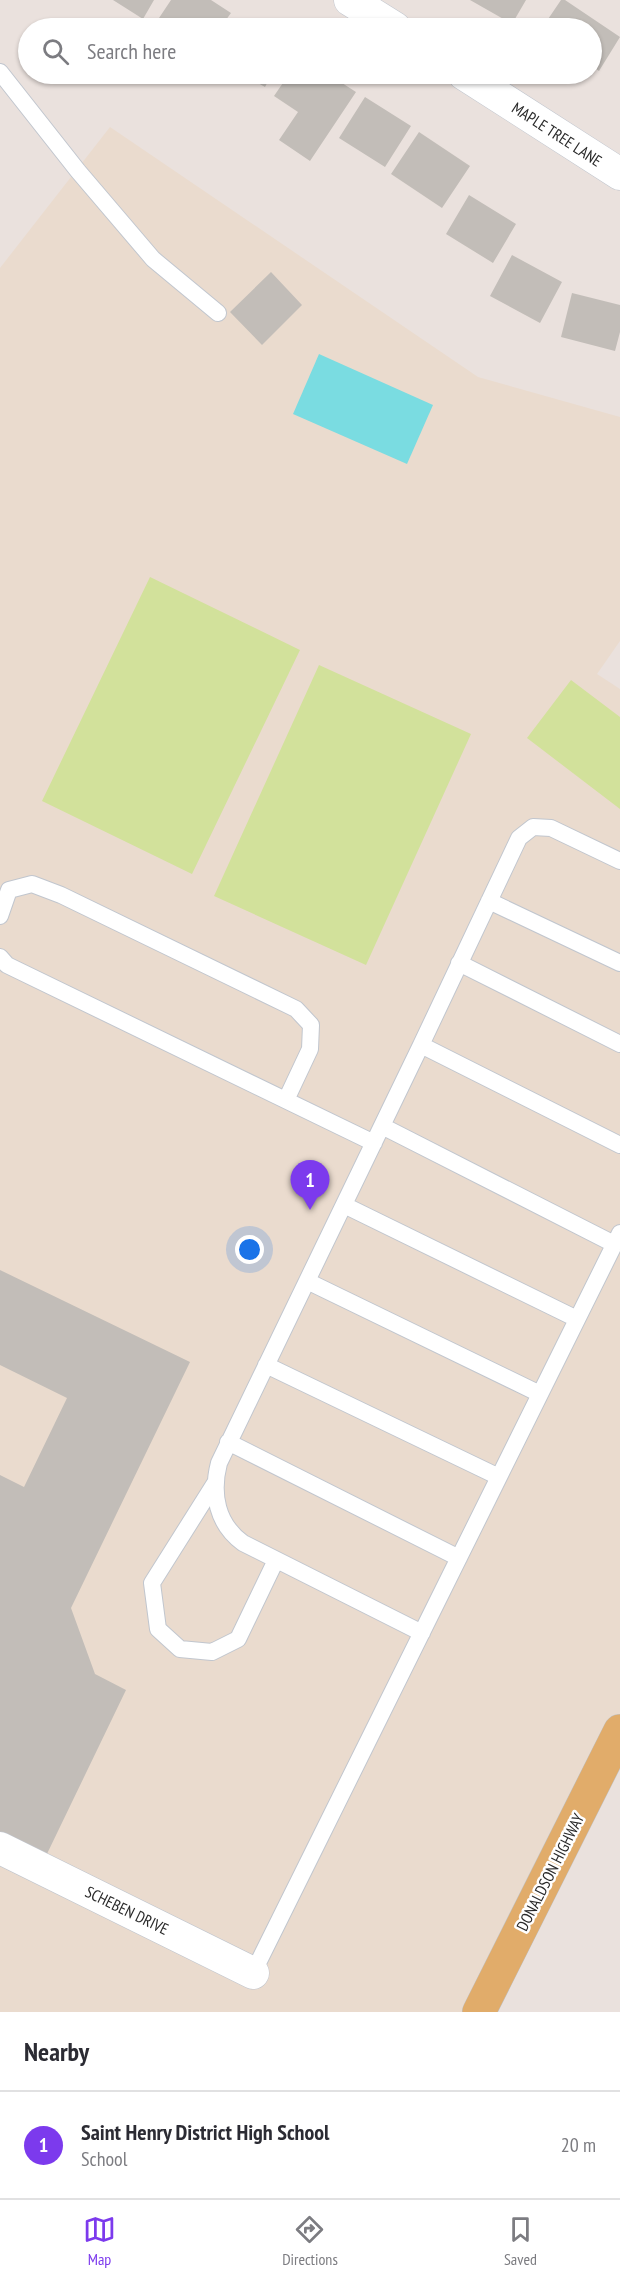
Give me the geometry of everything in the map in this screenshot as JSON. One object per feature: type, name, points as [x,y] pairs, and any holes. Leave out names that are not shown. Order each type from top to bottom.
[{"type":"main road","name":"DONALDSON HIGHWAY","points":[[479,2012],[620,1731]]},
{"type":"street","points":[[350,0],[378,18]]},
{"type":"street","name":"MAPLE TREE LANE","points":[[480,84],[620,174]]},
{"type":"street","name":"SCHEBEN DRIVE","points":[[0,1848],[253,1973]]},
{"type":"lane","points":[[0,72],[78,171],[153,259],[218,313]]},
{"type":"lane","points":[[422,1633],[233,1536],[220,1516],[215,1484],[219,1463],[519,838],[532,827],[551,828],[620,861]]},
{"type":"lane","points":[[0,916],[9,890],[32,884],[61,895],[296,1009],[311,1025],[310,1049],[286,1100]]},
{"type":"lane","points":[[489,901],[620,963]]},
{"type":"lane","points":[[0,957],[7,965],[374,1143]]},
{"type":"lane","points":[[459,963],[620,1044]]},
{"type":"lane","points":[[421,1046],[620,1145]]},
{"type":"lane","points":[[253,1973],[617,1238],[382,1126]]},
{"type":"lane","points":[[344,1205],[578,1319]]},
{"type":"lane","points":[[307,1281],[540,1394]]},
{"type":"lane","points":[[266,1365],[499,1477]]},
{"type":"lane","points":[[228,1442],[459,1558]]},
{"type":"lane","points":[[215,1484],[152,1583],[158,1629],[180,1649],[212,1652],[238,1639],[276,1560]]},
{"type":"shaded area","points":[[110,127],[478,377],[620,417],[620,641],[597,674],[620,689],[620,1731],[479,2012],[0,2012],[0,268]]},
{"type":"green space","points":[[150,577],[300,650],[192,874],[42,801]]},
{"type":"green space","points":[[319,665],[471,734],[366,965],[214,896]]},
{"type":"green space","points":[[571,680],[620,717],[620,809],[527,738]]},
{"type":"water","points":[[319,354],[433,405],[407,464],[293,414]]},
{"type":"building","points":[[113,0],[154,0],[141,18]]},
{"type":"building","points":[[171,0],[211,0],[231,13],[227,18],[159,18]]},
{"type":"building","points":[[470,0],[526,0],[516,18],[502,18]]},
{"type":"building","points":[[561,0],[565,0],[592,18],[549,18]]},
{"type":"building","points":[[602,25],[620,37],[602,66]]},
{"type":"building","points":[[282,84],[344,84],[356,92],[310,161],[279,140],[298,112],[274,96]]},
{"type":"building","points":[[365,97],[411,126],[385,167],[339,138]]},
{"type":"building","points":[[419,132],[470,166],[442,208],[391,174]]},
{"type":"building","points":[[469,195],[516,224],[493,263],[446,234]]},
{"type":"building","points":[[512,255],[562,282],[540,323],[490,296]]},
{"type":"building","points":[[271,272],[302,305],[262,345],[230,312]]},
{"type":"building","points":[[572,293],[620,305],[620,332],[615,351],[561,337]]},
{"type":"building","points":[[0,1270],[190,1362],[71,1608],[95,1674],[126,1690],[45,1858],[0,1836],[0,1475],[24,1487],[67,1398],[0,1365]]},
{"type":"place","name":"Saint Henry District High School","points":[[310,1210]]}]
